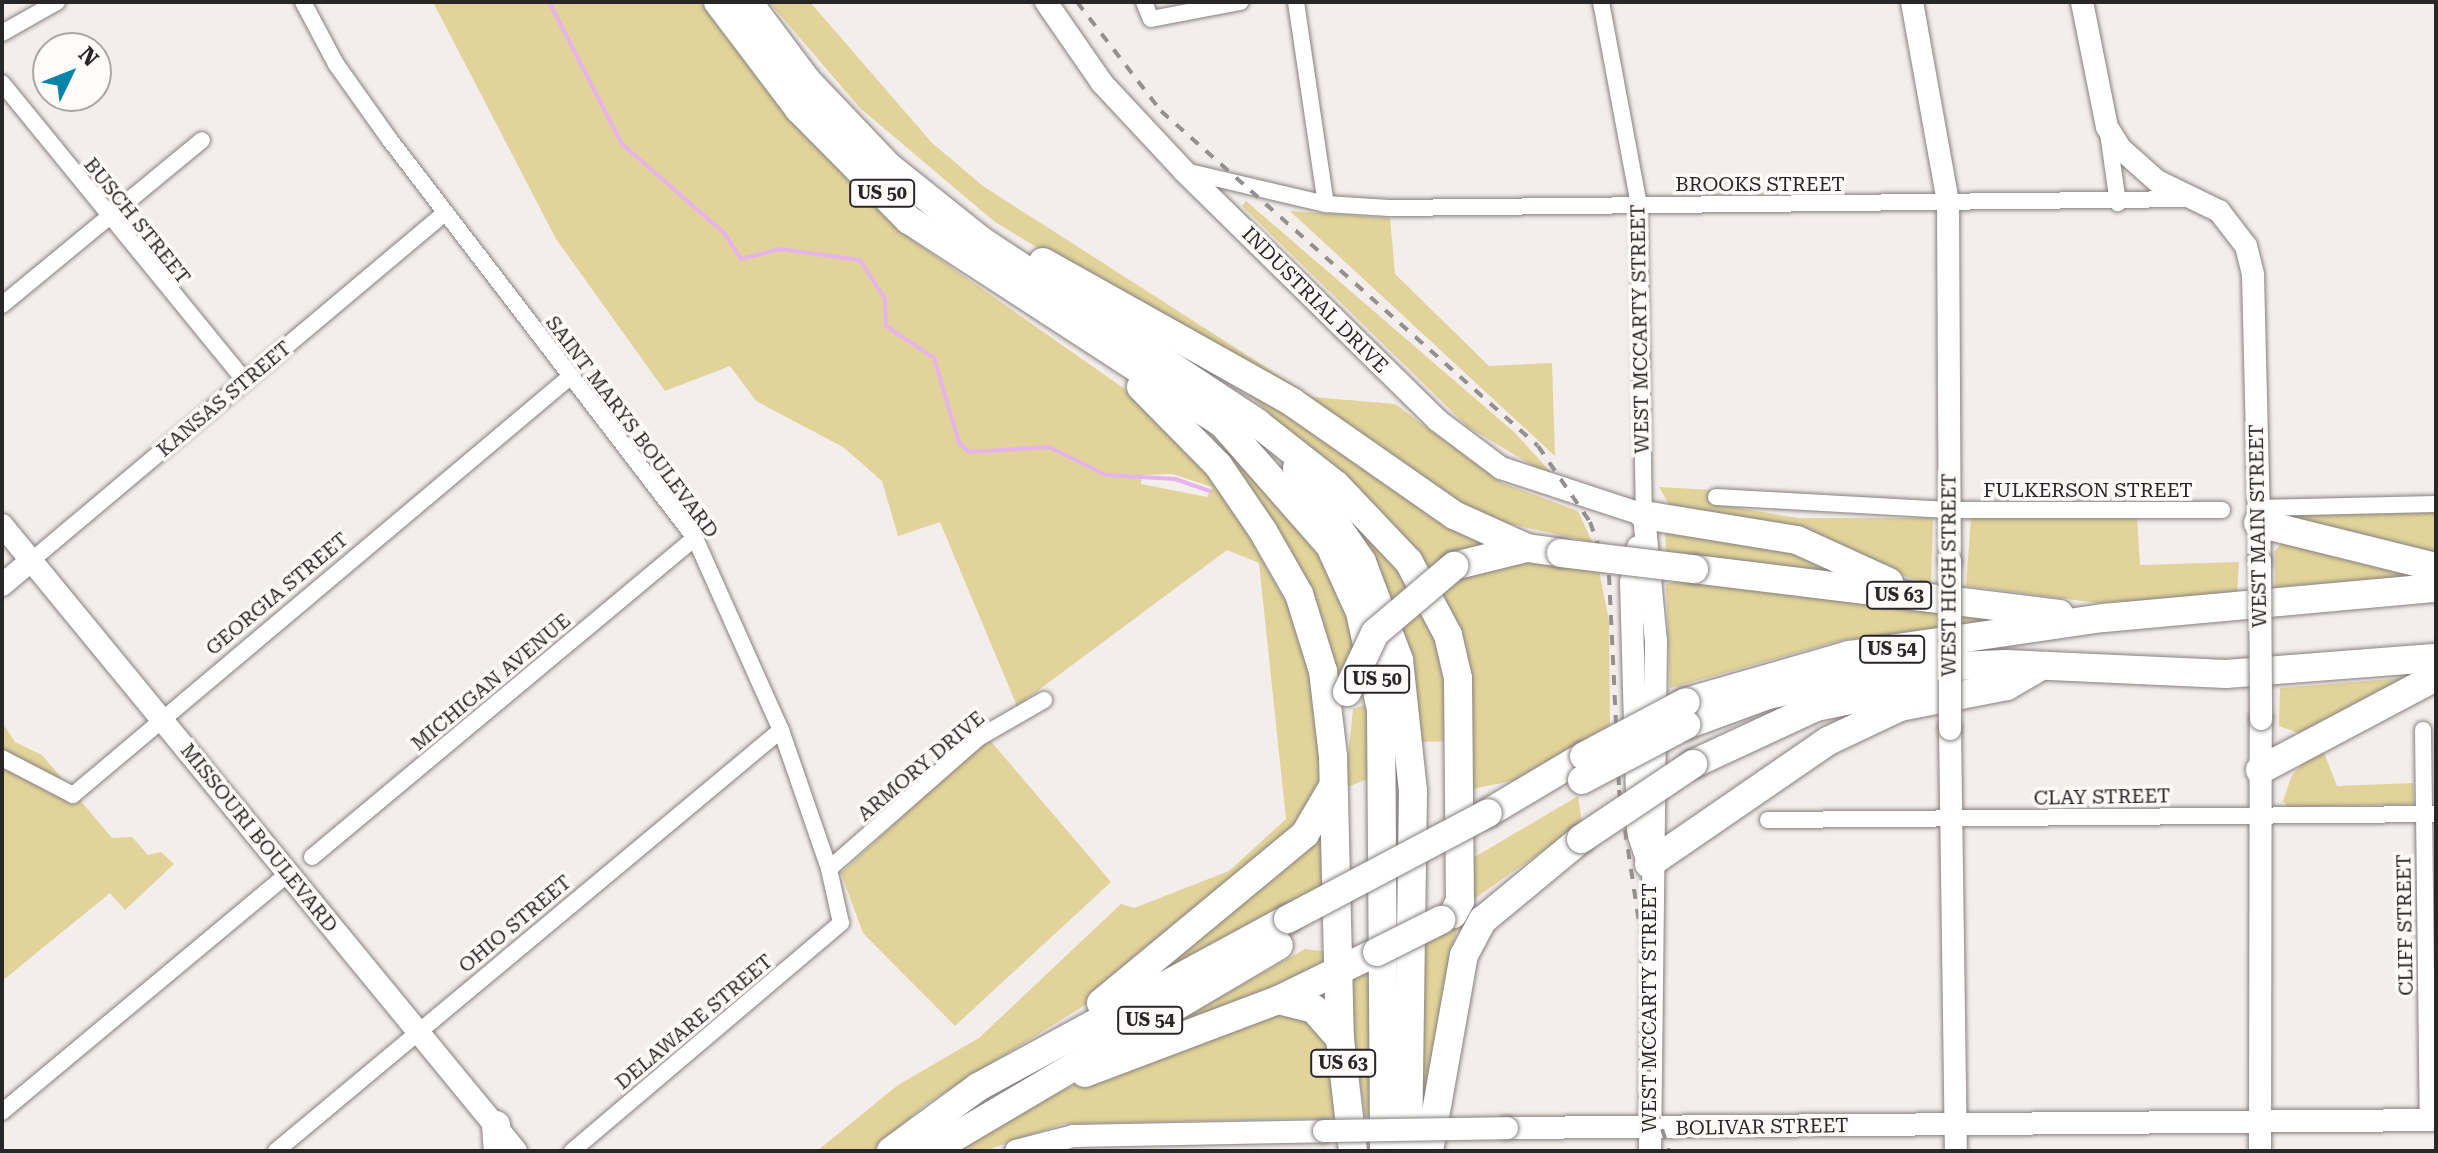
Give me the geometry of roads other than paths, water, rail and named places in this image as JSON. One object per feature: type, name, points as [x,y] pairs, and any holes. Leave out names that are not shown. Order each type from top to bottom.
[{"type":"highway","name":"US 50","points":[[718,2],[799,109],[909,220],[1080,334],[1223,424],[1330,546],[1360,612],[1381,710],[1387,819],[1384,1151]]},
{"type":"highway","name":"US 50","points":[[748,2],[807,81],[889,167],[983,242],[1257,423],[1314,488],[1362,562],[1399,660],[1413,791],[1408,1151]]},
{"type":"highway","points":[[889,167],[1292,402],[1454,515],[1527,548]]},
{"type":"highway","points":[[1037,1053],[1215,915],[1311,827],[1333,770],[1323,671],[1303,607],[1263,531],[1170,412],[1080,334]]},
{"type":"highway","points":[[1257,423],[1378,527],[1409,562],[1448,635],[1463,734],[1460,901],[1447,917]]},
{"type":"highway","points":[[1644,515],[1797,540],[1868,575],[1970,606]]},
{"type":"highway","points":[[2258,516],[2436,567]]},
{"type":"highway","name":"US 63","points":[[1353,1151],[1336,975],[1333,770],[1347,692],[1375,633],[1454,566],[1527,548],[1970,606],[2104,618]]},
{"type":"highway","name":"US 54","points":[[891,1151],[1037,1053],[1294,926],[1686,713],[1849,655],[2104,618],[2436,588]]},
{"type":"highway","name":"US 54","points":[[1686,713],[1883,669],[2226,674],[2436,658]]},
{"type":"highway","points":[[1649,864],[1828,741],[1900,707],[2007,686],[2037,669]]},
{"type":"highway","points":[[1429,1151],[1464,955],[1483,920],[1524,880],[1693,764],[1816,707],[2037,669]]},
{"type":"highway","points":[[2260,770],[2436,677]]},
{"type":"highway","points":[[998,1106],[1278,1000],[1336,975],[1524,880]]},
{"type":"highway","name":"US 54","points":[[931,1151],[998,1106],[1294,926]]},
{"type":"highway","points":[[1278,1000],[1314,1009],[1340,1039]]},
{"type":"main road","name":"INDUSTRIAL DRIVE","points":[[1046,2],[1102,83],[1184,171],[1437,420],[1501,468],[1644,515]]},
{"type":"main road","name":"WEST HIGH STREET","points":[[1912,2],[1948,203],[1950,729],[1956,1151]]},
{"type":"main road","name":"WEST MAIN STREET","points":[[2082,2],[2107,127],[2138,167],[2196,199],[2235,228],[2253,275],[2260,561],[2259,815],[2264,1122],[2260,1151]]},
{"type":"main road","name":"WEST MCCARTY STREET","points":[[1644,515],[1656,641],[1657,816],[1649,864],[1650,1151]]},
{"type":"main road","name":"MISSOURI BOULEVARD","points":[[2,525],[417,1031],[497,1138],[516,1151]]},
{"type":"main road","name":"KANSAS STREET","points":[[2,585],[32,560]]},
{"type":"main road","name":"BOLIVAR STREET","points":[[1016,1151],[1040,1142],[1324,1131],[2432,1120]]},
{"type":"main road","name":"WEST MAIN STREET","points":[[2264,1122],[2273,1151]]},
{"type":"street","points":[[2,33],[57,2]]},
{"type":"street","name":"SAINT MARYS BOULEVARD","points":[[303,2],[336,64],[445,213],[695,538],[781,730],[829,869],[841,923]]},
{"type":"street","points":[[1144,2],[1151,19],[1240,2]]},
{"type":"street","points":[[1296,2],[1326,204]]},
{"type":"street","name":"WEST MCCARTY STREET","points":[[1601,2],[1639,205],[1644,515]]},
{"type":"street","name":"BUSCH STREET","points":[[2,83],[107,218],[245,381]]},
{"type":"street","points":[[2107,127],[2118,203]]},
{"type":"street","points":[[2,305],[202,140]]},
{"type":"street","name":"BROOKS STREET","points":[[1184,171],[1326,204],[2118,203],[2196,199]]},
{"type":"street","name":"KANSAS STREET","points":[[32,560],[445,213]]},
{"type":"street","name":"GEORGIA STREET","points":[[2,758],[73,795],[160,717],[571,376]]},
{"type":"street","name":"FULKERSON STREET","points":[[1716,497],[1949,510],[2222,510]]},
{"type":"street","points":[[2258,516],[2436,504]]},
{"type":"street","name":"MICHIGAN AVENUE","points":[[312,857],[695,538]]},
{"type":"street","name":"ARMORY DRIVE","points":[[829,869],[980,737],[1044,700]]},
{"type":"street","name":"OHIO STREET","points":[[276,1151],[781,730]]},
{"type":"street","name":"CLIFF STREET","points":[[2423,730],[2430,814],[2432,1120]]},
{"type":"street","name":"CLAY STREET","points":[[1768,820],[2430,814]]},
{"type":"street","points":[[2,1112],[288,874]]},
{"type":"street","name":"DELAWARE STREET","points":[[572,1151],[841,923]]},
{"type":"waterway","points":[[549,2],[622,144],[724,233],[741,259],[780,249],[860,260],[885,299],[886,326],[934,358],[959,443],[969,452],[1049,447],[1106,475],[1175,479],[1210,491]]},
{"type":"railway","points":[[1077,2],[1161,111],[1538,446],[1590,522],[1609,575],[1619,790],[1642,942],[1650,1091],[1669,1151]]}]
